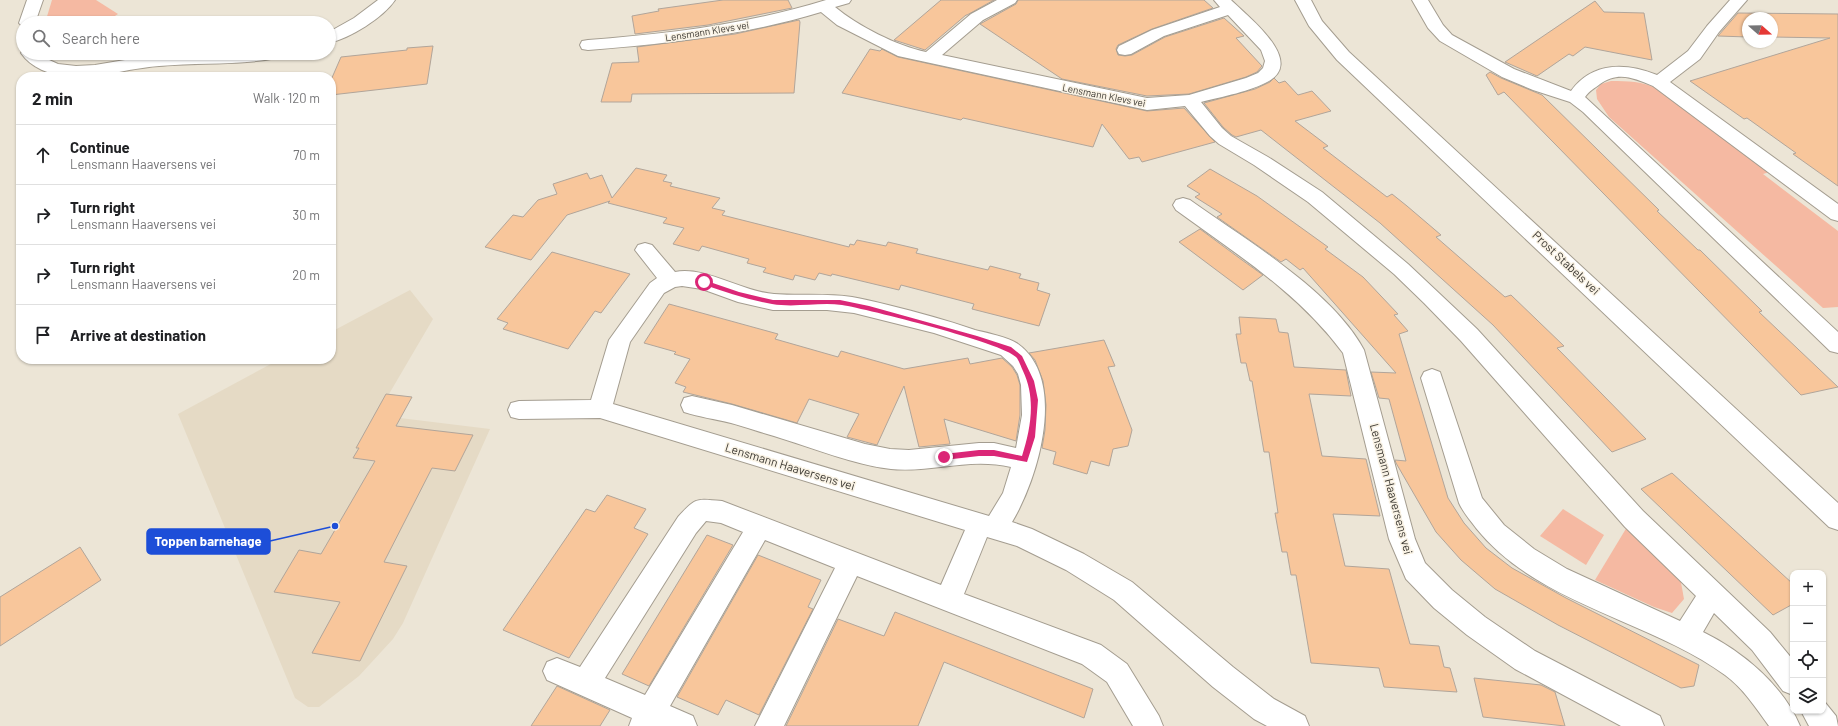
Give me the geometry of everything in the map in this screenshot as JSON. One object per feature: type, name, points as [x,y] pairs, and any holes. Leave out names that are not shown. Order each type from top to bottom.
[{"type":"street","points":[[29,16],[35,0]]},
{"type":"street","points":[[336,35],[347,30],[377,10],[387,0]]},
{"type":"street","name":"Lensmann Klevs vei","points":[[588,46],[641,42],[743,26],[843,0]]},
{"type":"street","points":[[929,58],[976,17],[1009,0]]},
{"type":"street","name":"Prost Stabels vei","points":[[1302,0],[1315,23],[1343,56],[1783,466],[1838,520]]},
{"type":"street","points":[[1420,0],[1436,28],[1446,38],[1508,73],[1533,84],[1576,98],[1589,108],[1829,325],[1838,345]]},
{"type":"street","points":[[1659,82],[1694,55],[1713,29],[1739,0]]},
{"type":"street","name":"Lensmann Klevs vei","points":[[824,6],[843,22],[904,52],[1147,104],[1190,100],[1252,82],[1264,77],[1271,70],[1273,61],[1269,50],[1260,38],[1226,4],[1158,33],[1125,50]]},
{"type":"street","points":[[38,60],[45,65],[68,71],[91,70],[143,62],[183,60]]},
{"type":"street","points":[[1576,98],[1579,91],[1597,76],[1609,72],[1623,70],[1638,73],[1659,82],[1838,214]]},
{"type":"street","points":[[1190,100],[1216,132],[1225,140],[1261,161],[1315,197],[1401,269],[1431,297],[1469,335],[1628,513],[1761,641],[1791,678]]},
{"type":"street","name":"Lensmann Haaversens vei","points":[[1183,205],[1220,233],[1288,279],[1340,329],[1353,350],[1402,539],[1415,571],[1443,599],[1476,626],[1525,660],[1650,726]]},
{"type":"street","points":[[645,250],[670,280]]},
{"type":"street","points":[[600,409],[620,340],[657,288],[670,280],[682,278],[704,282],[738,294],[773,302],[827,302],[854,304],[935,325],[1009,349],[1019,356],[1031,381],[1035,400],[1032,437],[1016,491],[988,526],[948,600]]},
{"type":"street","points":[[1432,378],[1471,503],[1481,519],[1494,533],[1524,558],[1574,585],[1705,647],[1737,667],[1765,697],[1786,726]]},
{"type":"street","points":[[692,405],[732,414],[865,454],[890,459],[909,460],[979,453],[994,453],[1025,460]]},
{"type":"street","name":"Lensmann Haaversens vei","points":[[519,410],[600,409],[1023,537],[1075,562],[1122,591],[1222,677],[1264,709],[1295,726]]},
{"type":"street","points":[[586,683],[687,525],[700,510],[722,512],[759,528],[1091,654],[1118,673],[1149,726]]},
{"type":"street","points":[[647,719],[759,528]]},
{"type":"street","points":[[769,726],[851,563]]},
{"type":"street","points":[[1685,637],[1701,612],[1710,593]]},
{"type":"street","points":[[557,671],[586,683],[647,719],[683,726]]},
{"type":"street","points":[[1817,714],[1826,726]]},
{"type":"shaded area","points":[[52,0],[96,0],[118,14],[115,16],[47,16]]},
{"type":"shaded area","points":[[1611,81],[1641,83],[1658,89],[1773,171],[1763,174],[1838,231],[1838,307],[1823,308],[1609,117],[1597,99],[1596,90],[1601,84]]},
{"type":"shaded area","points":[[410,290],[433,319],[389,394],[412,397],[400,418],[490,429],[403,623],[393,639],[359,676],[319,707],[308,707],[295,698],[178,414],[271,364],[336,364],[336,329]]},
{"type":"shaded area","points":[[1563,509],[1604,535],[1586,565],[1540,536]]},
{"type":"shaded area","points":[[1627,527],[1680,577],[1684,599],[1672,613],[1654,607],[1595,580]]},
{"type":"building","points":[[723,0],[788,0],[792,8],[708,25],[635,34],[632,16],[659,11],[658,9]]},
{"type":"building","points":[[941,0],[994,0],[966,15],[925,50],[894,40]]},
{"type":"building","points":[[1018,0],[1204,0],[1213,8],[1152,29],[1118,45],[1116,49],[1118,55],[1132,55],[1165,37],[1224,18],[1244,36],[1236,38],[1262,66],[1257,72],[1246,77],[1189,94],[1147,96],[1062,79],[980,24],[1016,4]]},
{"type":"building","points":[[1595,1],[1604,12],[1644,13],[1652,60],[1585,47],[1573,56],[1569,54],[1537,76],[1505,62]]},
{"type":"building","points":[[1738,13],[1742,13],[1742,37],[1718,36]]},
{"type":"building","points":[[1778,13],[1838,14],[1838,186],[1793,154],[1796,153],[1747,118],[1744,119],[1690,81],[1830,38],[1778,37]]},
{"type":"building","points":[[799,20],[794,93],[632,94],[631,102],[601,102],[612,63],[639,62],[637,47],[735,34]]},
{"type":"building","points":[[433,46],[427,84],[336,94],[336,72],[334,72],[341,57],[407,50],[407,48]]},
{"type":"building","points":[[870,49],[880,51],[882,49],[898,57],[1147,111],[1184,108],[1215,142],[1142,162],[1139,157],[1129,159],[1102,124],[1093,147],[963,118],[961,120],[842,93]]},
{"type":"building","points":[[1490,72],[1542,95],[1659,210],[1657,211],[1698,250],[1700,250],[1762,311],[1759,312],[1838,387],[1801,395],[1504,92],[1498,95],[1486,75]]},
{"type":"building","points":[[1274,78],[1279,83],[1285,81],[1298,95],[1312,91],[1331,111],[1295,121],[1328,146],[1323,148],[1387,197],[1392,194],[1407,206],[1441,235],[1436,237],[1505,297],[1511,295],[1564,346],[1557,348],[1646,439],[1612,452],[1493,325],[1380,223],[1261,130],[1236,137],[1232,135],[1223,127],[1204,103],[1255,89],[1270,82]]},
{"type":"building","points":[[636,168],[667,175],[663,181],[672,183],[670,186],[720,198],[712,208],[725,211],[722,215],[849,247],[850,244],[854,245],[857,240],[886,246],[888,242],[918,249],[916,253],[988,270],[990,266],[1021,274],[1019,278],[1039,283],[1037,290],[1050,294],[1039,326],[972,309],[974,304],[901,285],[899,290],[832,274],[831,276],[819,273],[815,280],[795,275],[793,280],[763,272],[766,268],[747,263],[749,259],[702,246],[699,251],[673,244],[684,228],[663,223],[667,218],[608,203],[610,201],[567,215],[531,260],[485,247],[513,215],[523,217],[538,200],[557,194],[553,184],[587,173],[590,179],[602,175],[612,198]]},
{"type":"building","points":[[1210,169],[1257,196],[1328,247],[1325,249],[1363,277],[1398,314],[1394,315],[1408,331],[1399,334],[1448,498],[1464,523],[1486,548],[1512,568],[1566,598],[1699,665],[1694,686],[1681,688],[1558,625],[1495,589],[1461,560],[1436,532],[1396,463],[1395,460],[1406,461],[1389,399],[1379,398],[1371,372],[1396,373],[1303,268],[1300,270],[1286,259],[1281,262],[1217,217],[1222,214],[1195,197],[1200,194],[1187,186]]},
{"type":"building","points":[[1200,229],[1263,275],[1243,290],[1179,242]]},
{"type":"building","points":[[552,252],[630,274],[601,313],[595,311],[568,349],[503,329],[508,323],[497,319]]},
{"type":"building","points":[[669,304],[778,334],[775,339],[838,357],[841,351],[904,369],[968,358],[970,364],[1002,358],[1012,367],[1017,375],[1020,385],[1020,415],[1016,441],[944,419],[950,444],[919,447],[904,386],[877,445],[847,437],[859,414],[809,399],[797,423],[732,404],[683,392],[686,387],[675,383],[690,359],[674,354],[676,352],[644,343]]},
{"type":"building","points":[[1239,317],[1276,319],[1279,332],[1288,333],[1294,367],[1346,370],[1351,396],[1309,394],[1322,456],[1366,459],[1380,516],[1333,514],[1345,566],[1389,569],[1410,644],[1439,646],[1444,667],[1450,668],[1457,692],[1384,687],[1379,668],[1311,663],[1296,575],[1291,575],[1287,552],[1282,552],[1275,513],[1278,513],[1269,452],[1264,452],[1252,381],[1250,381],[1246,363],[1241,363],[1236,334],[1241,334]]},
{"type":"building","points":[[1104,340],[1115,366],[1108,367],[1132,430],[1128,446],[1113,449],[1109,466],[1091,461],[1087,474],[1053,464],[1056,452],[1042,448],[1045,430],[1046,405],[1043,381],[1035,360],[1029,353]]},
{"type":"building","points":[[386,394],[412,397],[396,426],[473,435],[455,471],[432,468],[384,562],[407,566],[360,661],[312,653],[340,602],[274,592],[299,550],[321,554],[375,461],[353,458],[359,448],[356,448]]},
{"type":"building","points":[[1672,473],[1790,581],[1790,606],[1773,615],[1641,489]]},
{"type":"building","points":[[607,495],[646,509],[634,528],[648,534],[569,658],[503,630],[586,509],[595,512]]},
{"type":"building","points":[[707,535],[733,545],[649,686],[622,674]]},
{"type":"building","points":[[80,547],[101,580],[0,646],[0,597]]},
{"type":"building","points":[[758,555],[821,580],[808,607],[813,609],[759,715],[726,700],[718,715],[677,697]]},
{"type":"building","points":[[895,612],[1093,689],[1084,718],[944,662],[918,726],[786,726],[838,619],[884,636]]},
{"type":"building","points":[[1474,678],[1541,685],[1555,692],[1565,726],[1483,717]]},
{"type":"building","points":[[557,686],[610,710],[600,726],[531,726]]},
{"type":"place","name":"Toppen barnehage","points":[[335,526]]},
{"type":"route","points":[[704,282],[738,294],[773,302],[827,302],[854,304],[935,325],[977,338],[1009,349],[1019,356],[1031,381],[1035,400],[1035,415],[1032,437],[1025,460],[994,453],[944,457]]}]
